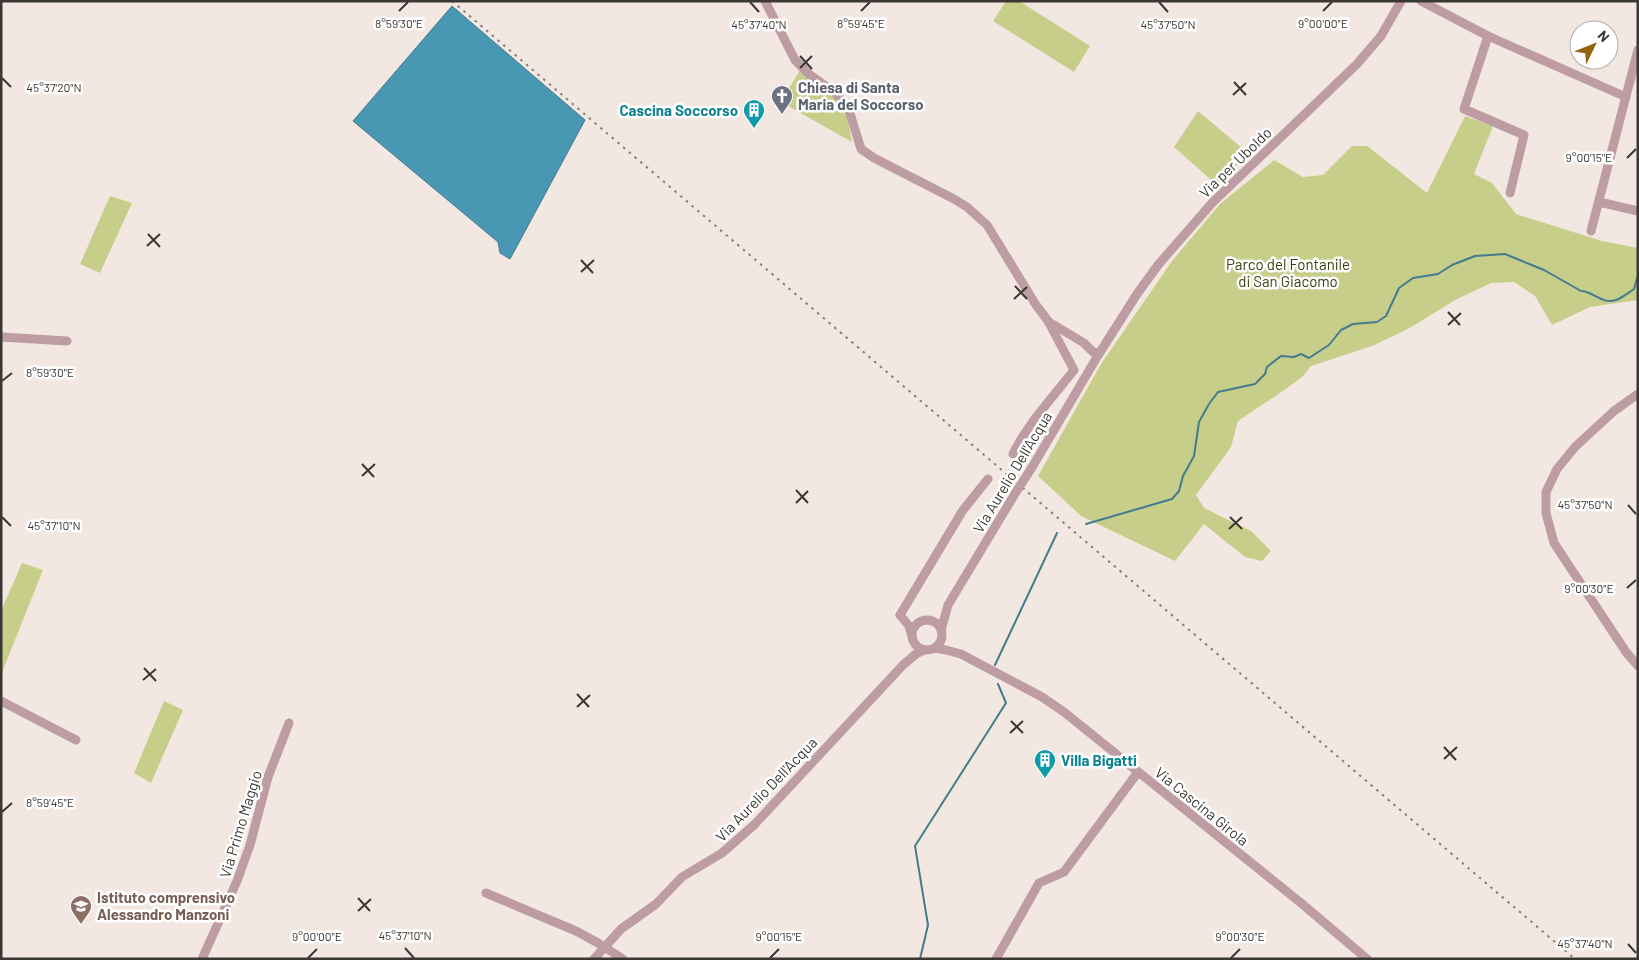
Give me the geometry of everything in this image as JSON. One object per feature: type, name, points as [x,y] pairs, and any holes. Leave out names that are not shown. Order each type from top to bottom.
[{"type":"street","points":[[765,1],[795,60],[810,75],[834,92],[848,107],[861,149],[874,158],[954,199],[967,207],[987,225],[1036,305],[1048,321],[1074,370],[1030,426],[1013,454]]},
{"type":"street","name":"Via per Uboldo","points":[[1099,353],[1137,294],[1180,238],[1220,195],[1356,64],[1381,36],[1401,1]]},
{"type":"street","points":[[1421,1],[1488,36],[1626,97]]},
{"type":"street","points":[[1488,36],[1464,109],[1524,135],[1510,193]]},
{"type":"street","points":[[1591,231],[1638,50]]},
{"type":"street","points":[[1599,202],[1638,211]]},
{"type":"street","points":[[1048,321],[1084,343],[1092,344],[1099,353]]},
{"type":"street","points":[[1,337],[67,342]]},
{"type":"street","name":"Via Aurelio Dell'Acqua","points":[[941,632],[944,614],[948,605],[1099,353]]},
{"type":"street","points":[[1638,394],[1614,411],[1580,442],[1557,470],[1546,492],[1546,513],[1554,543],[1638,666]]},
{"type":"street","points":[[900,615],[963,510],[988,479]]},
{"type":"street","name":"Via Aurelio Dell'Acqua","points":[[923,621],[948,605]]},
{"type":"street","points":[[900,615],[933,622],[941,632],[940,642],[929,649],[920,648],[913,639],[909,626],[900,615]]},
{"type":"street","points":[[913,639],[914,628],[923,621]]},
{"type":"street","name":"Via Cascina Girola","points":[[941,632],[948,643],[961,654],[1053,704],[1301,903],[1367,959]]},
{"type":"street","name":"Via Aurelio Dell'Acqua","points":[[903,665],[909,655],[913,639]]},
{"type":"street","name":"Via Aurelio Dell'Acqua","points":[[594,959],[603,947],[632,920],[656,904],[682,877],[722,854],[754,825],[903,665],[910,658],[929,649]]},
{"type":"street","name":"Via Cascina Girola","points":[[929,649],[946,650],[961,654]]},
{"type":"street","points":[[1,701],[76,740]]},
{"type":"street","name":"Via Primo Maggio","points":[[202,959],[237,881],[250,845],[268,777],[289,723]]},
{"type":"street","points":[[996,959],[1039,883],[1064,872],[1138,772]]},
{"type":"street","points":[[486,893],[576,931],[622,959]]},
{"type":"green space","points":[[1006,1],[1019,1],[1090,46],[1074,72],[993,21]]},
{"type":"green space","points":[[800,70],[840,101],[846,111],[852,142],[781,102]]},
{"type":"green space","points":[[1198,111],[1248,153],[1218,186],[1174,147]]},
{"type":"green space","name":"Parco del Fontanile di San Giacomo","points":[[1465,116],[1493,126],[1474,174],[1492,183],[1516,214],[1602,241],[1638,248],[1638,300],[1590,307],[1552,325],[1535,296],[1514,282],[1491,283],[1455,300],[1408,329],[1372,346],[1311,366],[1303,376],[1286,389],[1238,421],[1231,447],[1196,495],[1204,508],[1251,531],[1271,551],[1262,561],[1245,557],[1204,524],[1175,561],[1081,516],[1038,476],[1101,364],[1172,261],[1220,204],[1274,160],[1303,177],[1323,175],[1352,146],[1367,146],[1427,193]]},
{"type":"green space","points":[[110,196],[132,203],[100,273],[80,264]]},
{"type":"green space","points":[[22,563],[43,570],[1,675],[1,611]]},
{"type":"green space","points":[[164,701],[183,710],[151,783],[134,773]]},
{"type":"water","points":[[452,6],[585,120],[510,259],[500,253],[498,242],[353,121]]},
{"type":"waterway","points":[[1086,524],[1172,499],[1179,491],[1183,476],[1194,456],[1199,422],[1218,392],[1255,384],[1265,374],[1267,367],[1281,356],[1294,357],[1301,354],[1309,358],[1329,345],[1341,330],[1353,324],[1377,322],[1386,316],[1399,288],[1413,278],[1438,274],[1452,265],[1475,256],[1505,254],[1544,270],[1581,291],[1606,301],[1611,301],[1620,298],[1634,289],[1638,275]]},
{"type":"waterway","points":[[995,665],[1057,533]]},
{"type":"waterway","points":[[920,959],[928,925],[915,846],[1006,703],[998,684]]},
{"type":"railway","points":[[452,1],[1575,959]]},
{"type":"place","name":"Chiesa di Santa Maria del Soccorso","points":[[782,115]]},
{"type":"place","name":"Cascina Soccorso","points":[[754,129]]},
{"type":"place","name":"Villa Bigatti","points":[[1045,779]]},
{"type":"place","name":"Istituto comprensivo Alessandro Manzoni","points":[[81,925]]}]
